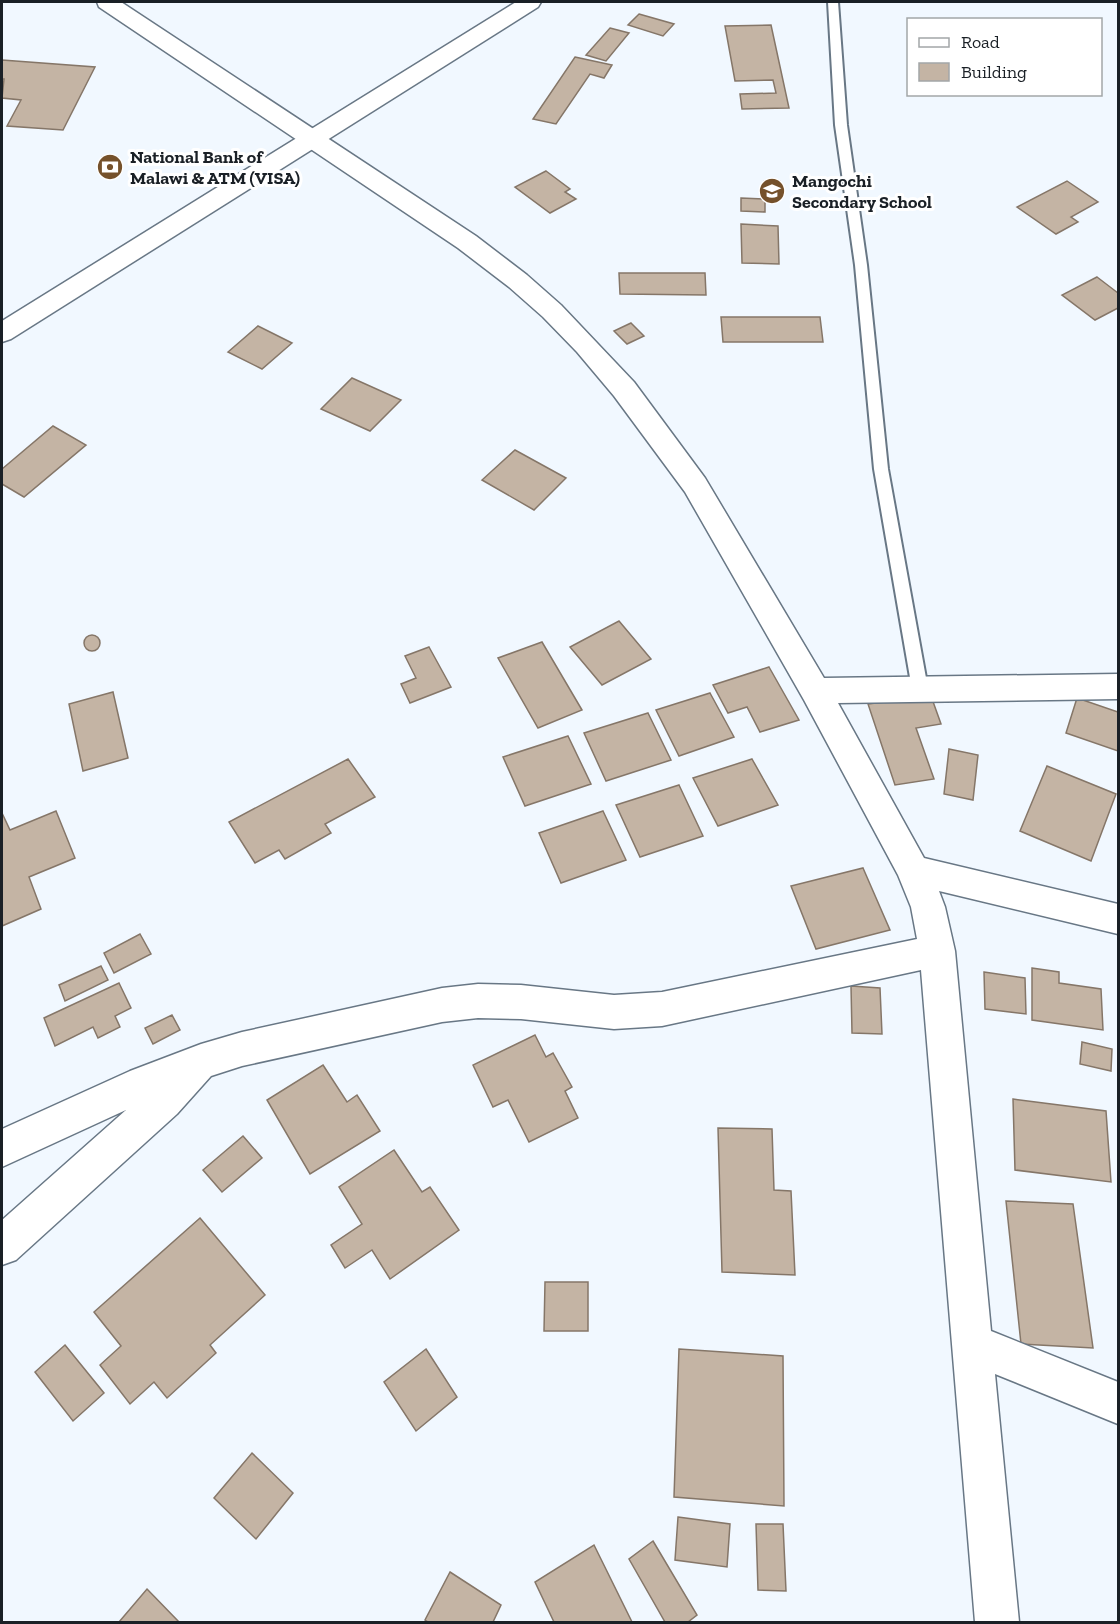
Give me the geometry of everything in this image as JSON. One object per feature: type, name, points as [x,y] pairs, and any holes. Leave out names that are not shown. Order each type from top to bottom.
[{"type":"main road","points":[[107,2],[467,242],[518,281],[552,311],[624,389],[695,485],[815,691],[913,870],[928,908],[937,951],[997,1623]]},
{"type":"main road","points":[[2,333],[530,2]]},
{"type":"main road","points":[[815,691],[1119,686]]},
{"type":"main road","points":[[913,870],[1119,919]]},
{"type":"main road","points":[[2,1148],[143,1084],[201,1061],[242,1049],[442,1005],[489,1001],[614,1012],[662,1009],[937,951]]},
{"type":"main road","points":[[2,1246],[164,1101],[201,1061]]},
{"type":"main road","points":[[972,1344],[1119,1403]]},
{"type":"lane","points":[[833,2],[841,125],[861,265],[881,469],[920,689]]},
{"type":"building","points":[[639,14],[674,24],[663,36],[628,25]]},
{"type":"building","points":[[771,25],[789,108],[742,109],[740,94],[776,93],[773,80],[735,81],[725,26]]},
{"type":"building","points":[[610,28],[629,33],[606,61],[586,55]]},
{"type":"building","points":[[575,57],[612,65],[604,78],[590,74],[556,124],[533,119]]},
{"type":"building","points":[[2,60],[95,67],[63,130],[7,126],[21,100],[2,98],[4,79],[2,79]]},
{"type":"building","points":[[546,171],[570,189],[565,192],[576,199],[550,213],[515,187]]},
{"type":"building","points":[[1067,181],[1098,202],[1071,217],[1078,222],[1056,234],[1017,207]]},
{"type":"building","points":[[741,198],[765,199],[765,212],[741,211]]},
{"type":"building","points":[[741,224],[778,226],[779,264],[742,263]]},
{"type":"building","points":[[619,273],[705,273],[706,295],[620,294]]},
{"type":"building","points":[[1097,277],[1118,293],[1118,308],[1095,320],[1062,295]]},
{"type":"building","points":[[721,317],[820,317],[823,342],[723,342]]},
{"type":"building","points":[[631,323],[644,336],[627,344],[614,331]]},
{"type":"building","points":[[258,326],[292,343],[262,369],[228,352]]},
{"type":"building","points":[[352,378],[401,400],[370,431],[321,409]]},
{"type":"building","points":[[53,426],[86,445],[24,497],[2,484],[2,469]]},
{"type":"building","points":[[515,450],[566,478],[534,510],[482,480]]},
{"type":"building","points":[[619,621],[651,659],[602,685],[570,647]]},
{"type":"building","points":[[89,635],[95,635],[100,643],[98,649],[89,651],[84,646],[84,640]]},
{"type":"building","points":[[542,642],[582,710],[538,728],[498,658]]},
{"type":"building","points":[[429,647],[451,687],[410,703],[401,684],[416,678],[405,656]]},
{"type":"building","points":[[769,667],[799,720],[760,732],[747,707],[728,713],[713,685]]},
{"type":"building","points":[[113,692],[128,758],[83,771],[69,704]]},
{"type":"building","points":[[710,693],[734,737],[679,756],[656,710]]},
{"type":"building","points":[[931,696],[941,724],[916,728],[934,779],[895,785],[868,704]]},
{"type":"building","points":[[1077,698],[1118,712],[1118,751],[1066,733]]},
{"type":"building","points":[[648,713],[671,760],[606,781],[584,733]]},
{"type":"building","points":[[568,736],[591,784],[525,806],[503,757]]},
{"type":"building","points":[[949,749],[978,755],[973,800],[944,794]]},
{"type":"building","points":[[348,759],[375,797],[325,824],[331,833],[285,859],[279,850],[255,863],[229,822]]},
{"type":"building","points":[[752,759],[778,805],[718,826],[693,778]]},
{"type":"building","points":[[1047,766],[1116,794],[1091,861],[1020,831]]},
{"type":"building","points":[[679,785],[703,836],[640,857],[616,805]]},
{"type":"building","points":[[56,811],[75,858],[29,877],[41,909],[2,926],[2,813],[10,830]]},
{"type":"building","points":[[603,811],[626,860],[561,883],[539,833]]},
{"type":"building","points":[[863,868],[890,930],[816,949],[791,886]]},
{"type":"building","points":[[140,934],[151,954],[114,973],[104,953]]},
{"type":"building","points":[[101,966],[108,980],[65,1001],[59,985]]},
{"type":"building","points":[[1032,968],[1059,972],[1059,983],[1101,989],[1103,1030],[1032,1020]]},
{"type":"building","points":[[984,972],[1025,978],[1026,1014],[985,1009]]},
{"type":"building","points":[[119,983],[131,1008],[115,1016],[120,1027],[98,1038],[93,1027],[55,1046],[44,1018]]},
{"type":"building","points":[[851,986],[880,988],[882,1034],[852,1033]]},
{"type":"building","points":[[172,1015],[180,1030],[153,1044],[145,1028]]},
{"type":"building","points":[[535,1035],[546,1057],[553,1053],[572,1087],[565,1091],[578,1118],[529,1142],[508,1100],[493,1107],[473,1065]]},
{"type":"building","points":[[1082,1042],[1112,1049],[1111,1071],[1080,1064]]},
{"type":"building","points":[[323,1065],[347,1102],[357,1095],[380,1131],[310,1174],[267,1100]]},
{"type":"building","points":[[1013,1099],[1106,1111],[1111,1182],[1015,1170]]},
{"type":"building","points":[[718,1128],[772,1129],[774,1190],[791,1191],[795,1275],[722,1272]]},
{"type":"building","points":[[243,1136],[262,1158],[222,1192],[203,1170]]},
{"type":"building","points":[[394,1150],[422,1192],[430,1187],[459,1230],[390,1279],[372,1250],[345,1268],[331,1245],[362,1224],[339,1187]]},
{"type":"building","points":[[1006,1201],[1073,1204],[1093,1348],[1021,1344]]},
{"type":"building","points":[[200,1218],[265,1295],[210,1345],[216,1353],[167,1398],[154,1382],[130,1404],[100,1365],[121,1346],[94,1312]]},
{"type":"building","points":[[545,1282],[588,1282],[588,1331],[544,1331]]},
{"type":"building","points":[[65,1345],[104,1393],[73,1421],[35,1372]]},
{"type":"building","points":[[426,1349],[457,1397],[416,1431],[384,1382]]},
{"type":"building","points":[[679,1349],[783,1356],[784,1506],[674,1497]]},
{"type":"building","points":[[252,1453],[293,1493],[256,1539],[214,1498]]},
{"type":"building","points":[[678,1517],[730,1524],[727,1567],[675,1560]]},
{"type":"building","points":[[756,1524],[783,1524],[786,1591],[758,1590]]},
{"type":"building","points":[[653,1541],[697,1615],[688,1622],[665,1622],[629,1559]]},
{"type":"building","points":[[594,1545],[632,1622],[554,1622],[535,1582]]},
{"type":"building","points":[[450,1572],[501,1605],[493,1622],[428,1622],[425,1620]]},
{"type":"building","points":[[147,1589],[179,1622],[119,1622]]},
{"type":"place","name":"National Bank of Malawi & ATM (VISA)","points":[[110,167]]},
{"type":"place","name":"Mangochi Secondary School","points":[[772,191]]}]
